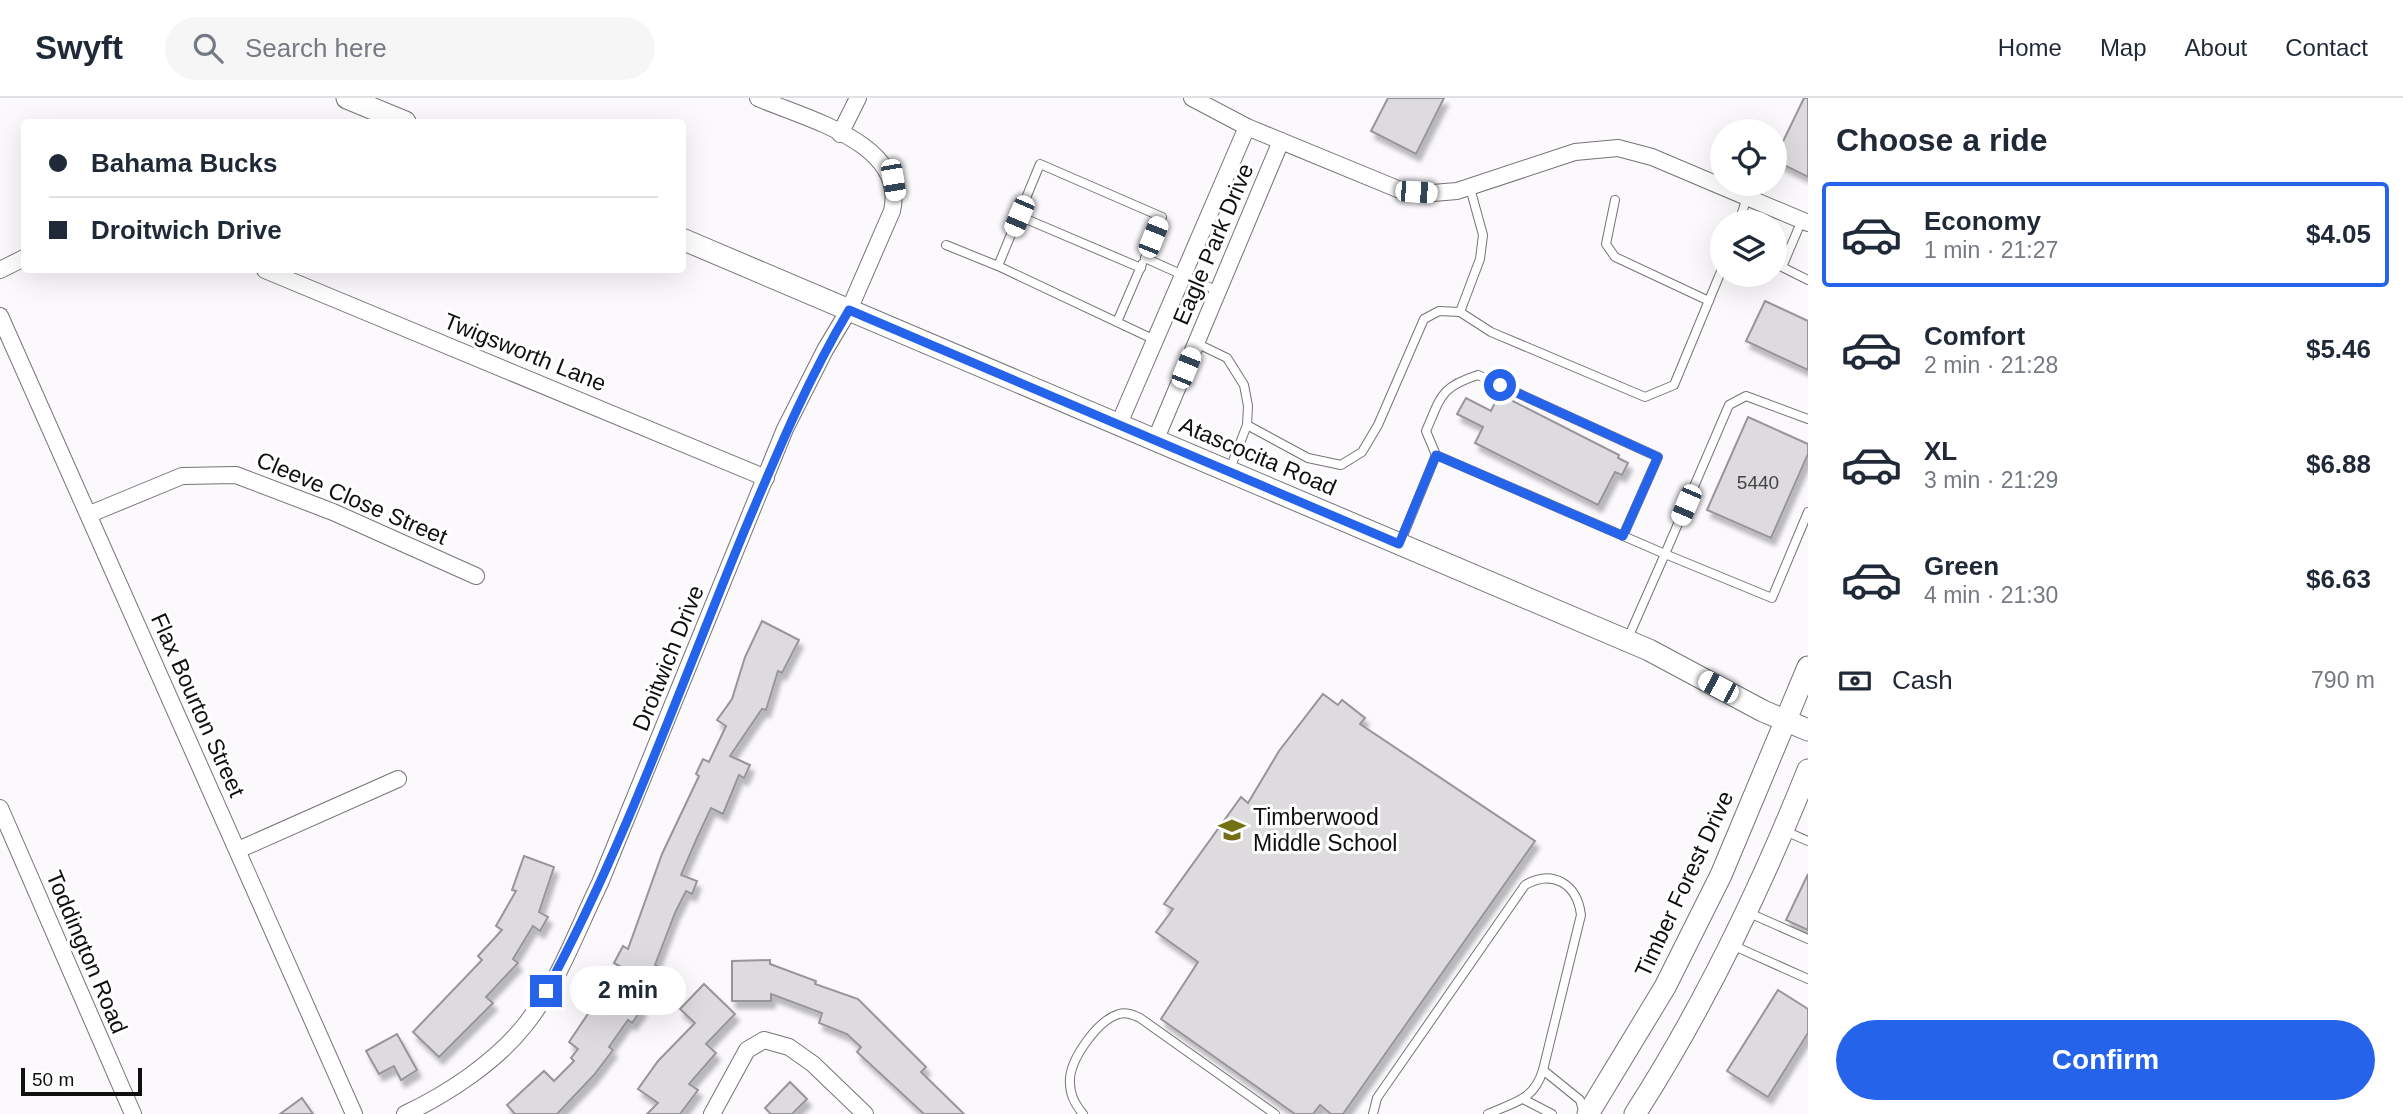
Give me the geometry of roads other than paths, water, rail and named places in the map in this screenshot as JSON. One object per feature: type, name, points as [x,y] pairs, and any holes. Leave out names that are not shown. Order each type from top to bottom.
[{"type":"main road","points":[[347,98],[398,119]]},
{"type":"main road","name":"Atascocita Road","points":[[686,241],[1626,641],[1808,730]]},
{"type":"main road","name":"Timber Forest Drive","points":[[1586,1114],[1665,987],[1721,875],[1808,667]]},
{"type":"main road","points":[[1635,1114],[1696,1014],[1732,945],[1784,831],[1808,770]]},
{"type":"street","points":[[758,98],[840,134],[858,98]]},
{"type":"street","points":[[1192,98],[1247,127],[1400,190],[1433,193],[1470,188],[1575,152],[1618,149],[1651,157],[1805,221]]},
{"type":"street","name":"Eagle Park Drive","points":[[1118,426],[1247,127]]},
{"type":"street","name":"Droitwich Drive","points":[[405,1114],[451,1088],[495,1055],[537,1009],[600,883],[792,415],[849,310],[892,211],[896,194],[887,167],[869,149],[840,134]]},
{"type":"street","name":"Eagle Park Drive","points":[[1155,441],[1281,141]]},
{"type":"street","points":[[0,270],[21,260]]},
{"type":"street","name":"Twigsworth Lane","points":[[272,273],[766,478]]},
{"type":"street","name":"Flax Bourton Street","points":[[0,316],[354,1114]]},
{"type":"street","name":"Cleeve Close Street","points":[[90,514],[182,476],[236,475],[333,512],[476,576]]},
{"type":"street","points":[[237,850],[398,779]]},
{"type":"street","name":"Toddington Road","points":[[0,808],[133,1114]]},
{"type":"street","points":[[712,1114],[747,1050],[764,1040],[789,1046],[865,1114]]},
{"type":"lane","points":[[998,267],[1040,164],[1162,217],[1117,322]]},
{"type":"lane","points":[[1460,312],[1480,259],[1483,234],[1470,188]]},
{"type":"lane","points":[[1743,210],[1747,197]]},
{"type":"lane","points":[[1615,200],[1606,244],[1615,257],[1709,301]]},
{"type":"lane","points":[[1019,216],[1141,268]]},
{"type":"lane","points":[[1805,221],[1782,267],[1808,280]]},
{"type":"lane","points":[[946,246],[998,267],[1155,341]]},
{"type":"lane","points":[[1145,258],[1218,291]]},
{"type":"lane","points":[[1247,425],[1308,458],[1341,466],[1362,452],[1378,425],[1424,319],[1439,311],[1460,312],[1491,332],[1645,397],[1674,385],[1715,287]]},
{"type":"lane","points":[[1196,343],[1227,358],[1244,385],[1248,406],[1247,425],[1229,472]]},
{"type":"lane","points":[[1623,536],[1658,457],[1478,375],[1455,382],[1441,395],[1426,431],[1436,455],[1623,536],[1665,554],[1772,598],[1808,512]]},
{"type":"lane","points":[[1626,641],[1729,405],[1746,396],[1808,418]]},
{"type":"lane","points":[[1399,544],[1436,455]]},
{"type":"lane","points":[[1784,831],[1808,841]]},
{"type":"lane","points":[[1373,1114],[1377,1098],[1525,885],[1545,877],[1564,883],[1572,889],[1579,900],[1581,915],[1537,1088],[1523,1099],[1488,1114]]},
{"type":"lane","points":[[1747,912],[1808,939]]},
{"type":"lane","points":[[1732,945],[1808,979]]},
{"type":"lane","points":[[1083,1114],[1071,1094],[1073,1064],[1098,1029],[1119,1014],[1130,1013],[1275,1114]]},
{"type":"lane","points":[[1543,1070],[1562,1082],[1580,1100],[1586,1114]]},
{"type":"lane","points":[[1523,1099],[1552,1114]]},
{"type":"place","name":"Timberwood Middle School","points":[[1232,830]]}]
